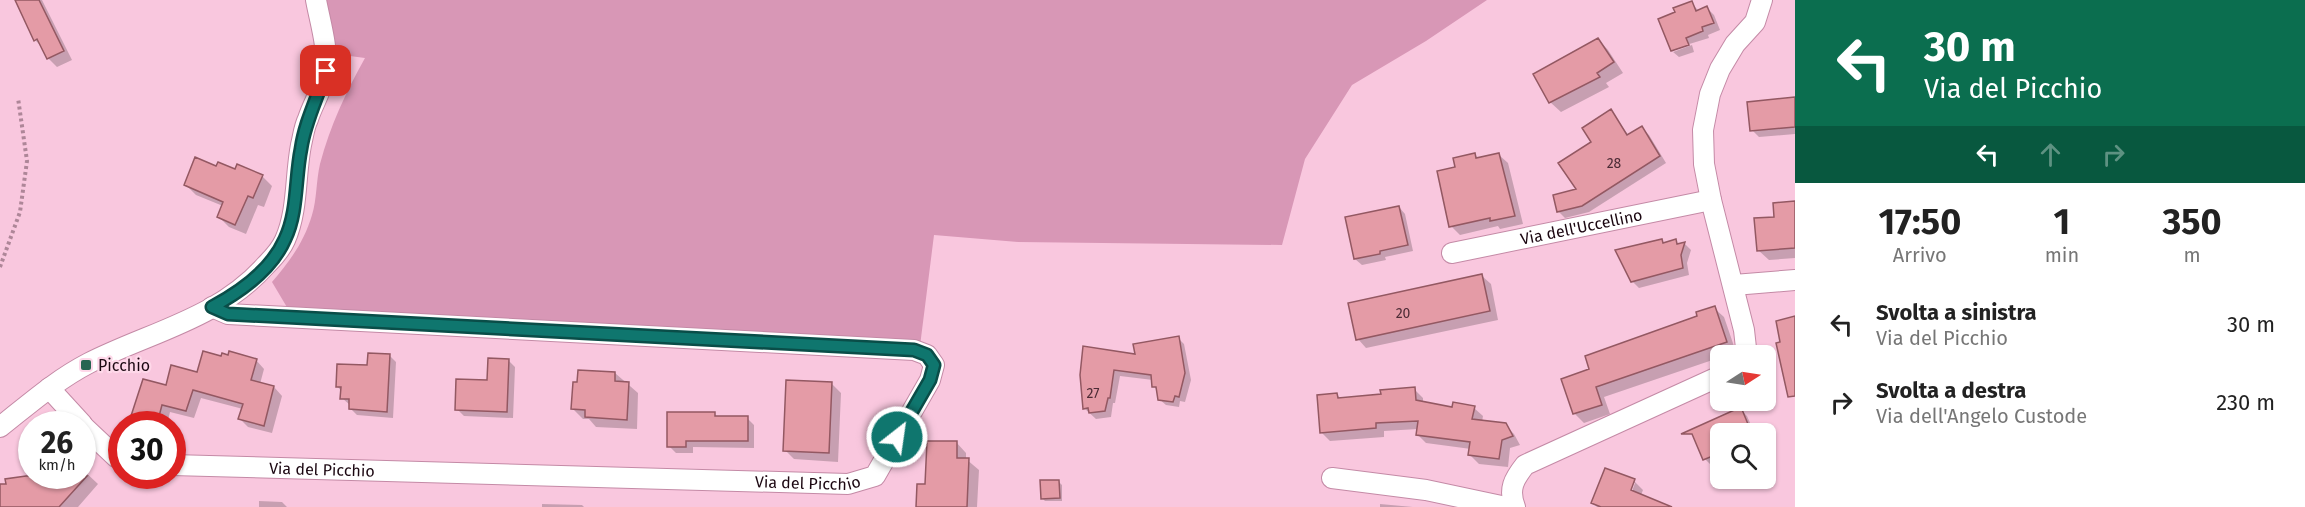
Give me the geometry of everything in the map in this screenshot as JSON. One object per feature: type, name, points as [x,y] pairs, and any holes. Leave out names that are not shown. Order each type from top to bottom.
[{"type":"street","points":[[0,428],[50,388],[86,365],[185,323],[253,281],[285,240],[291,220],[300,150],[307,121],[326,71],[316,0]]},
{"type":"street","points":[[1745,345],[1744,330],[1734,285],[1711,200],[1704,164],[1703,130],[1710,94],[1725,61],[1755,22],[1762,0]]},
{"type":"street","name":"Via dell'Uccellino","points":[[1452,253],[1711,200]]},
{"type":"street","points":[[1734,285],[1795,280]]},
{"type":"street","name":"Via del Picchio","points":[[186,465],[848,484],[874,476],[930,380],[934,365],[927,355],[914,350],[228,314],[212,307]]},
{"type":"street","points":[[1515,507],[1511,497],[1514,480],[1525,465],[1710,381]]},
{"type":"street","points":[[50,388],[70,411]]},
{"type":"street","points":[[96,439],[108,450]]},
{"type":"street","points":[[1332,478],[1426,490],[1506,507]]},
{"type":"path","points":[[0,267],[20,212],[27,161],[18,98]]},
{"type":"shaded area","points":[[322,0],[1487,0],[1426,41],[1352,85],[1305,159],[1282,245],[1018,242],[934,235],[920,346],[291,314],[272,282],[296,251],[309,225],[315,203],[320,164],[329,136],[345,96],[365,58],[335,54]]},
{"type":"building","points":[[15,0],[39,0],[64,51],[47,59],[37,39],[34,41]]},
{"type":"building","points":[[1692,1],[1696,11],[1707,6],[1714,23],[1702,27],[1703,31],[1686,38],[1689,45],[1671,51],[1658,19],[1675,12],[1673,8]]},
{"type":"building","points":[[1598,38],[1614,62],[1597,73],[1600,77],[1549,103],[1533,74]]},
{"type":"building","points":[[1795,97],[1795,127],[1750,131],[1747,102]]},
{"type":"building","points":[[1611,109],[1627,135],[1642,126],[1660,156],[1582,206],[1557,212],[1553,195],[1576,189],[1558,163],[1591,142],[1582,128]]},
{"type":"building","points":[[1475,153],[1476,158],[1499,153],[1515,216],[1490,221],[1490,218],[1449,227],[1437,171],[1455,167],[1453,158]]},
{"type":"building","points":[[195,157],[216,166],[218,162],[235,169],[237,164],[263,175],[253,198],[248,196],[235,225],[217,217],[223,202],[184,185]]},
{"type":"building","points":[[1795,201],[1795,248],[1757,251],[1754,218],[1774,217],[1773,203]]},
{"type":"building","points":[[1399,206],[1408,245],[1354,259],[1345,217]]},
{"type":"building","points":[[1662,239],[1663,243],[1676,239],[1677,244],[1685,242],[1681,255],[1683,268],[1631,282],[1615,250]]},
{"type":"building","points":[[1482,274],[1490,311],[1356,340],[1348,303]]},
{"type":"building","points":[[1715,306],[1727,342],[1710,345],[1710,348],[1596,387],[1602,405],[1573,414],[1561,379],[1589,369],[1585,356],[1697,316],[1696,312]]},
{"type":"building","points":[[1795,316],[1795,396],[1788,397],[1776,343],[1780,342],[1776,321]]},
{"type":"building","points":[[1179,336],[1185,373],[1179,397],[1175,396],[1173,402],[1158,400],[1156,387],[1152,387],[1151,375],[1114,370],[1110,398],[1108,398],[1105,411],[1089,413],[1088,408],[1083,409],[1080,375],[1083,346],[1135,354],[1133,344]]},
{"type":"building","points":[[203,351],[221,356],[222,353],[228,355],[229,351],[257,359],[251,380],[274,386],[264,426],[238,419],[243,404],[193,390],[186,411],[162,405],[160,411],[133,411],[143,379],[166,385],[171,365],[197,372]]},
{"type":"building","points":[[368,353],[390,354],[387,412],[349,409],[349,399],[340,399],[341,387],[336,387],[337,364],[367,365]]},
{"type":"building","points":[[488,358],[509,359],[507,412],[455,410],[456,379],[487,380]]},
{"type":"building","points":[[578,370],[615,372],[615,381],[629,382],[627,420],[585,417],[585,410],[571,409],[573,382],[577,382]]},
{"type":"building","points":[[786,380],[832,382],[829,453],[783,451]]},
{"type":"building","points":[[1415,387],[1416,400],[1452,407],[1453,402],[1475,406],[1472,419],[1506,423],[1513,436],[1502,440],[1499,459],[1468,455],[1470,442],[1416,435],[1418,421],[1376,423],[1376,428],[1320,433],[1317,395],[1337,393],[1338,398],[1381,394],[1380,390]]},
{"type":"building","points":[[1732,411],[1743,411],[1748,423],[1710,423],[1710,457],[1703,460],[1692,434],[1681,434]]},
{"type":"building","points":[[667,412],[715,412],[715,416],[748,416],[748,441],[686,441],[686,447],[667,447]]},
{"type":"building","points":[[927,441],[957,441],[957,458],[969,458],[967,507],[916,507],[917,484],[925,484]]},
{"type":"building","points":[[1605,468],[1635,479],[1631,490],[1672,507],[1601,507],[1591,503]]},
{"type":"building","points":[[18,477],[18,489],[75,489],[59,507],[0,507],[0,484],[6,484],[5,479]]},
{"type":"building","points":[[1040,480],[1059,480],[1060,498],[1041,499]]},
{"type":"place","name":"Picchio","points":[[86,365]]},
{"type":"route","points":[[326,71],[307,121],[300,150],[291,220],[285,240],[272,260],[253,281],[212,307],[228,314],[914,350],[927,355],[934,365],[930,380],[897,437]]}]
